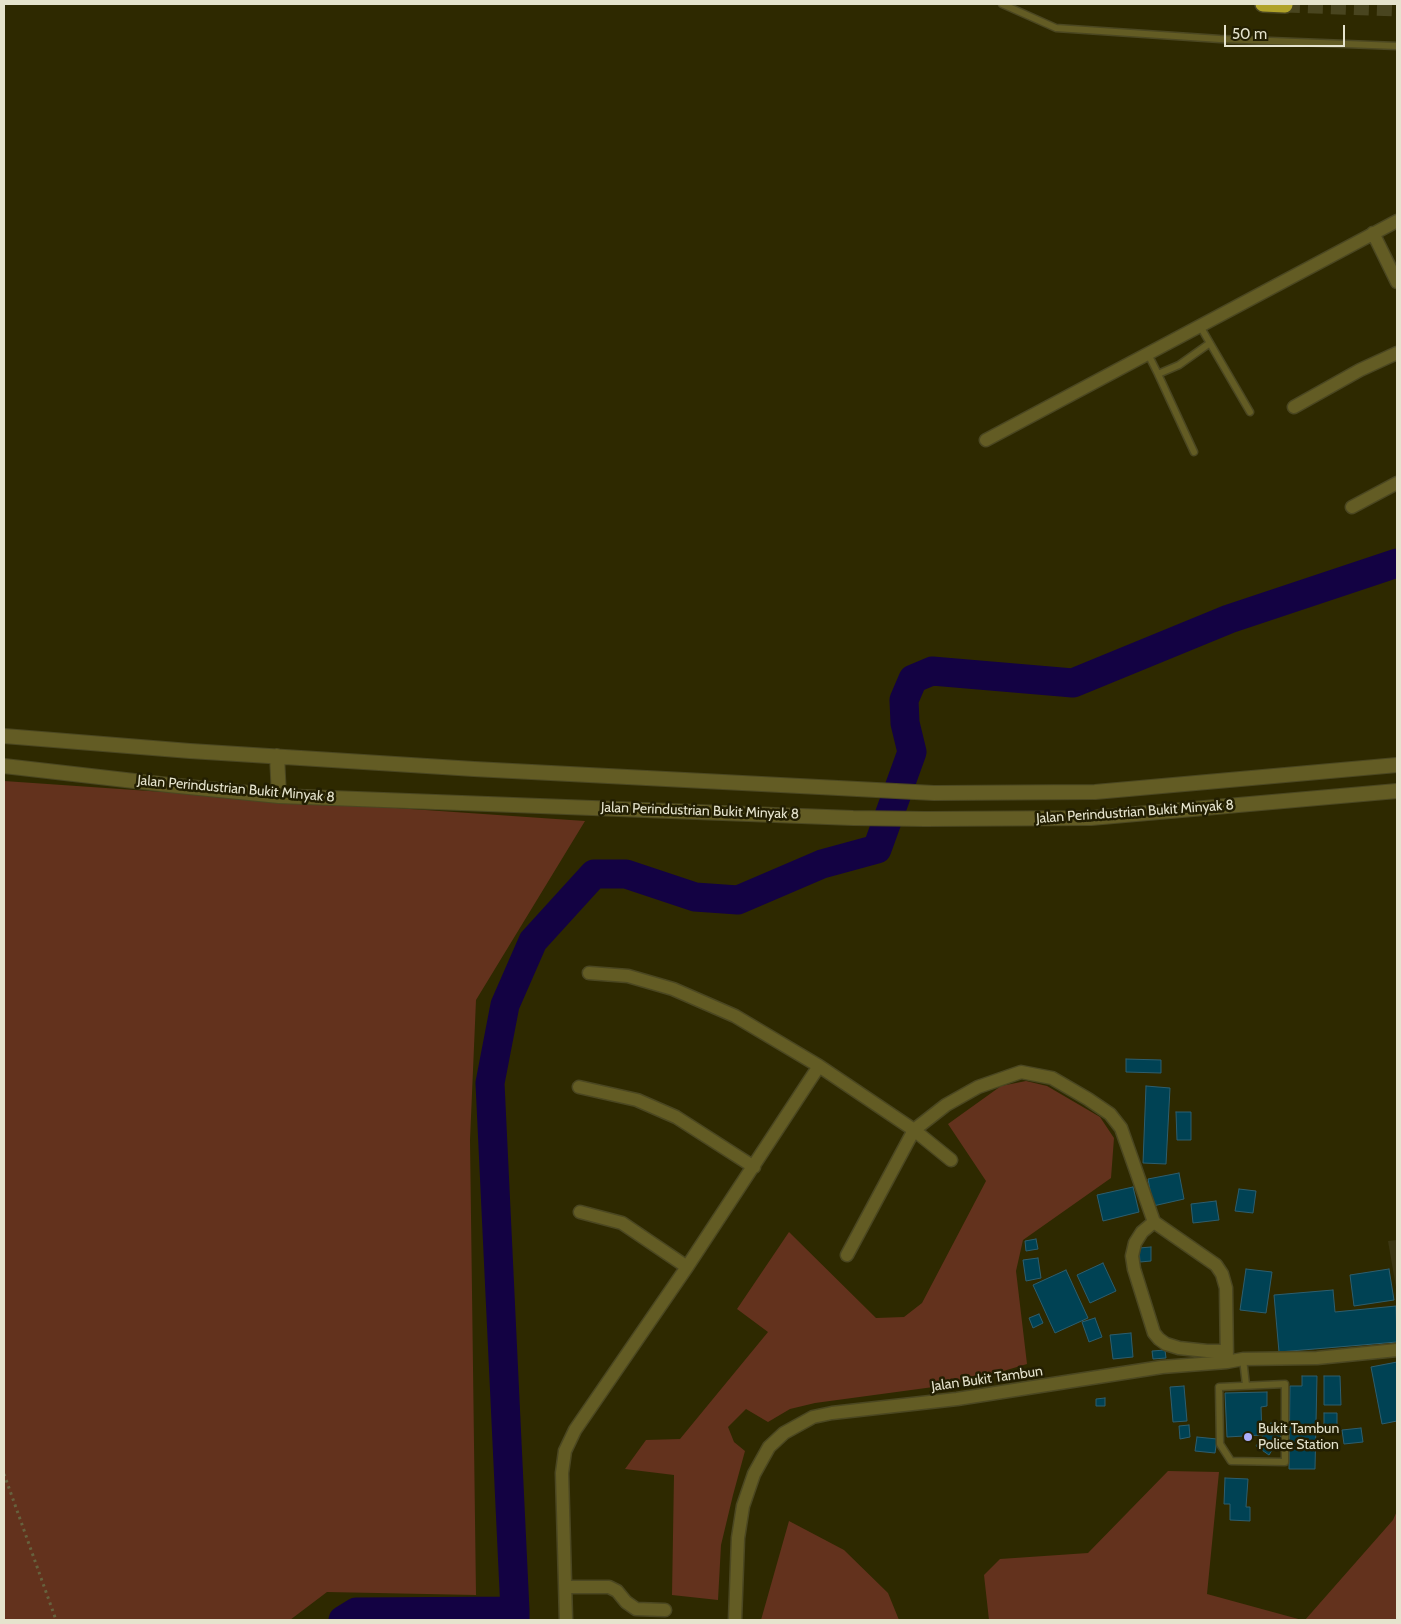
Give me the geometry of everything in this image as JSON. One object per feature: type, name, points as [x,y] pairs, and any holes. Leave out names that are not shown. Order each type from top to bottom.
[{"type":"highway","points":[[1263,4],[1285,5]]},
{"type":"street","points":[[986,440],[1397,221]]},
{"type":"street","points":[[1373,234],[1397,282]]},
{"type":"street","points":[[1294,407],[1360,370],[1397,353]]},
{"type":"street","points":[[1352,507],[1397,483]]},
{"type":"street","name":"Jalan Perindustrian Bukit Minyak 8","points":[[4,736],[277,756],[934,793],[1096,792],[1397,765]]},
{"type":"street","points":[[277,756],[279,796]]},
{"type":"street","name":"Jalan Perindustrian Bukit Minyak 8","points":[[4,766],[279,796],[853,818],[1092,818],[1397,791]]},
{"type":"street","points":[[589,972],[628,976],[673,989],[735,1016],[819,1066],[914,1130],[951,1160]]},
{"type":"street","points":[[566,1620],[562,1473],[565,1451],[580,1422],[687,1267],[819,1066]]},
{"type":"street","points":[[847,1255],[914,1130],[946,1105],[978,1087],[1021,1072],[1052,1078],[1088,1098],[1110,1114],[1121,1128],[1154,1222],[1216,1265],[1222,1274],[1226,1288],[1227,1357],[1208,1351],[1179,1348],[1166,1344],[1154,1333],[1134,1270],[1132,1256],[1135,1243],[1142,1232],[1154,1222]]},
{"type":"street","points":[[579,1087],[637,1100],[676,1117],[754,1167]]},
{"type":"street","points":[[580,1212],[622,1223],[687,1267]]},
{"type":"street","name":"Jalan Bukit Tambun","points":[[735,1620],[738,1538],[746,1498],[754,1474],[769,1447],[784,1433],[813,1417],[832,1413],[957,1399],[1227,1357],[1243,1359],[1317,1358],[1397,1350]]},
{"type":"street","points":[[566,1587],[609,1586],[636,1609],[665,1610]]},
{"type":"lane","points":[[1002,4],[1056,28],[1220,39],[1397,46]]},
{"type":"lane","points":[[1200,326],[1250,412]]},
{"type":"lane","points":[[1158,374],[1179,365],[1210,343]]},
{"type":"lane","points":[[1148,354],[1194,452]]},
{"type":"lane","points":[[1243,1359],[1246,1385]]},
{"type":"lane","points":[[1285,1384],[1285,1462],[1230,1461],[1220,1444],[1219,1387],[1246,1385],[1285,1384]]},
{"type":"path","points":[[4,1474],[56,1620]]},
{"type":"shaded area","points":[[4,781],[585,821],[476,1000],[470,1140],[476,1595],[327,1592],[290,1620],[4,1620]]},
{"type":"shaded area","points":[[1026,1081],[1047,1086],[1100,1117],[1114,1138],[1111,1178],[1023,1240],[1016,1271],[1027,1364],[963,1383],[815,1403],[790,1409],[768,1422],[746,1409],[728,1427],[734,1442],[745,1451],[721,1545],[718,1600],[672,1595],[674,1475],[625,1469],[646,1440],[680,1439],[768,1332],[737,1309],[789,1232],[876,1318],[904,1317],[922,1303],[986,1181],[948,1124],[1001,1086]]},
{"type":"shaded area","points":[[1397,1240],[1397,1293],[1388,1241]]},
{"type":"shaded area","points":[[1168,1471],[1219,1472],[1207,1594],[1302,1620],[989,1620],[984,1575],[1000,1559],[1088,1553]]},
{"type":"shaded area","points":[[1397,1511],[1397,1620],[1305,1620],[1393,1520]]},
{"type":"shaded area","points":[[789,1521],[844,1550],[888,1593],[899,1620],[761,1620]]},
{"type":"building","points":[[1126,1059],[1161,1060],[1161,1073],[1126,1072]]},
{"type":"building","points":[[1146,1086],[1170,1088],[1166,1164],[1143,1163]]},
{"type":"building","points":[[1176,1112],[1191,1112],[1191,1140],[1177,1140]]},
{"type":"building","points":[[1179,1173],[1184,1199],[1153,1206],[1148,1179]]},
{"type":"building","points":[[1133,1187],[1139,1212],[1103,1221],[1097,1195]]},
{"type":"building","points":[[1239,1189],[1256,1191],[1253,1213],[1235,1211]]},
{"type":"building","points":[[1216,1201],[1219,1220],[1193,1223],[1191,1204]]},
{"type":"building","points":[[1036,1239],[1038,1249],[1026,1251],[1025,1241]]},
{"type":"building","points":[[1151,1247],[1151,1261],[1140,1262],[1139,1248]]},
{"type":"building","points":[[1038,1258],[1041,1278],[1026,1281],[1023,1260]]},
{"type":"building","points":[[1103,1263],[1116,1291],[1090,1303],[1077,1275]]},
{"type":"building","points":[[1246,1269],[1272,1272],[1266,1313],[1240,1310]]},
{"type":"building","points":[[1389,1269],[1394,1300],[1354,1306],[1350,1275]]},
{"type":"building","points":[[1066,1270],[1088,1318],[1055,1333],[1033,1285]]},
{"type":"building","points":[[1333,1290],[1335,1312],[1396,1306],[1397,1342],[1279,1352],[1274,1295]]},
{"type":"building","points":[[1039,1314],[1043,1323],[1033,1328],[1029,1318]]},
{"type":"building","points":[[1095,1318],[1102,1337],[1089,1342],[1082,1322]]},
{"type":"building","points":[[1131,1333],[1133,1357],[1113,1359],[1110,1335]]},
{"type":"building","points":[[1165,1350],[1166,1358],[1153,1359],[1152,1351]]},
{"type":"building","points":[[1397,1362],[1397,1421],[1382,1424],[1371,1367]]},
{"type":"building","points":[[1302,1376],[1317,1376],[1315,1469],[1289,1469],[1290,1386],[1302,1386]]},
{"type":"building","points":[[1324,1376],[1340,1376],[1341,1405],[1324,1405]]},
{"type":"building","points":[[1184,1386],[1187,1421],[1173,1422],[1170,1387]]},
{"type":"building","points":[[1267,1392],[1267,1406],[1261,1407],[1262,1435],[1227,1437],[1225,1393]]},
{"type":"building","points":[[1105,1398],[1105,1406],[1096,1406],[1096,1399]]},
{"type":"building","points":[[1324,1413],[1337,1413],[1337,1430],[1324,1430]]},
{"type":"building","points":[[1271,1423],[1284,1431],[1269,1455],[1256,1446]]},
{"type":"building","points":[[1189,1425],[1190,1437],[1180,1439],[1179,1426]]},
{"type":"building","points":[[1361,1428],[1363,1442],[1344,1444],[1342,1430]]},
{"type":"building","points":[[1197,1437],[1217,1439],[1215,1453],[1195,1451]]},
{"type":"building","points":[[1225,1478],[1248,1479],[1246,1507],[1250,1507],[1250,1521],[1230,1520],[1230,1504],[1224,1504]]},
{"type":"waterway","points":[[515,1611],[490,1083],[505,1005],[533,941],[594,874],[626,874],[695,897],[738,900],[822,864],[877,849],[912,752],[905,723],[904,700],[913,679],[932,671],[1073,683],[1229,619],[1397,563]]},
{"type":"waterway","points":[[343,1620],[356,1612],[515,1611],[515,1620]]},
{"type":"tunnel","points":[[1285,5],[1397,9]]},
{"type":"place","name":"Bukit Tambun Police Station","points":[[1248,1437]]}]
